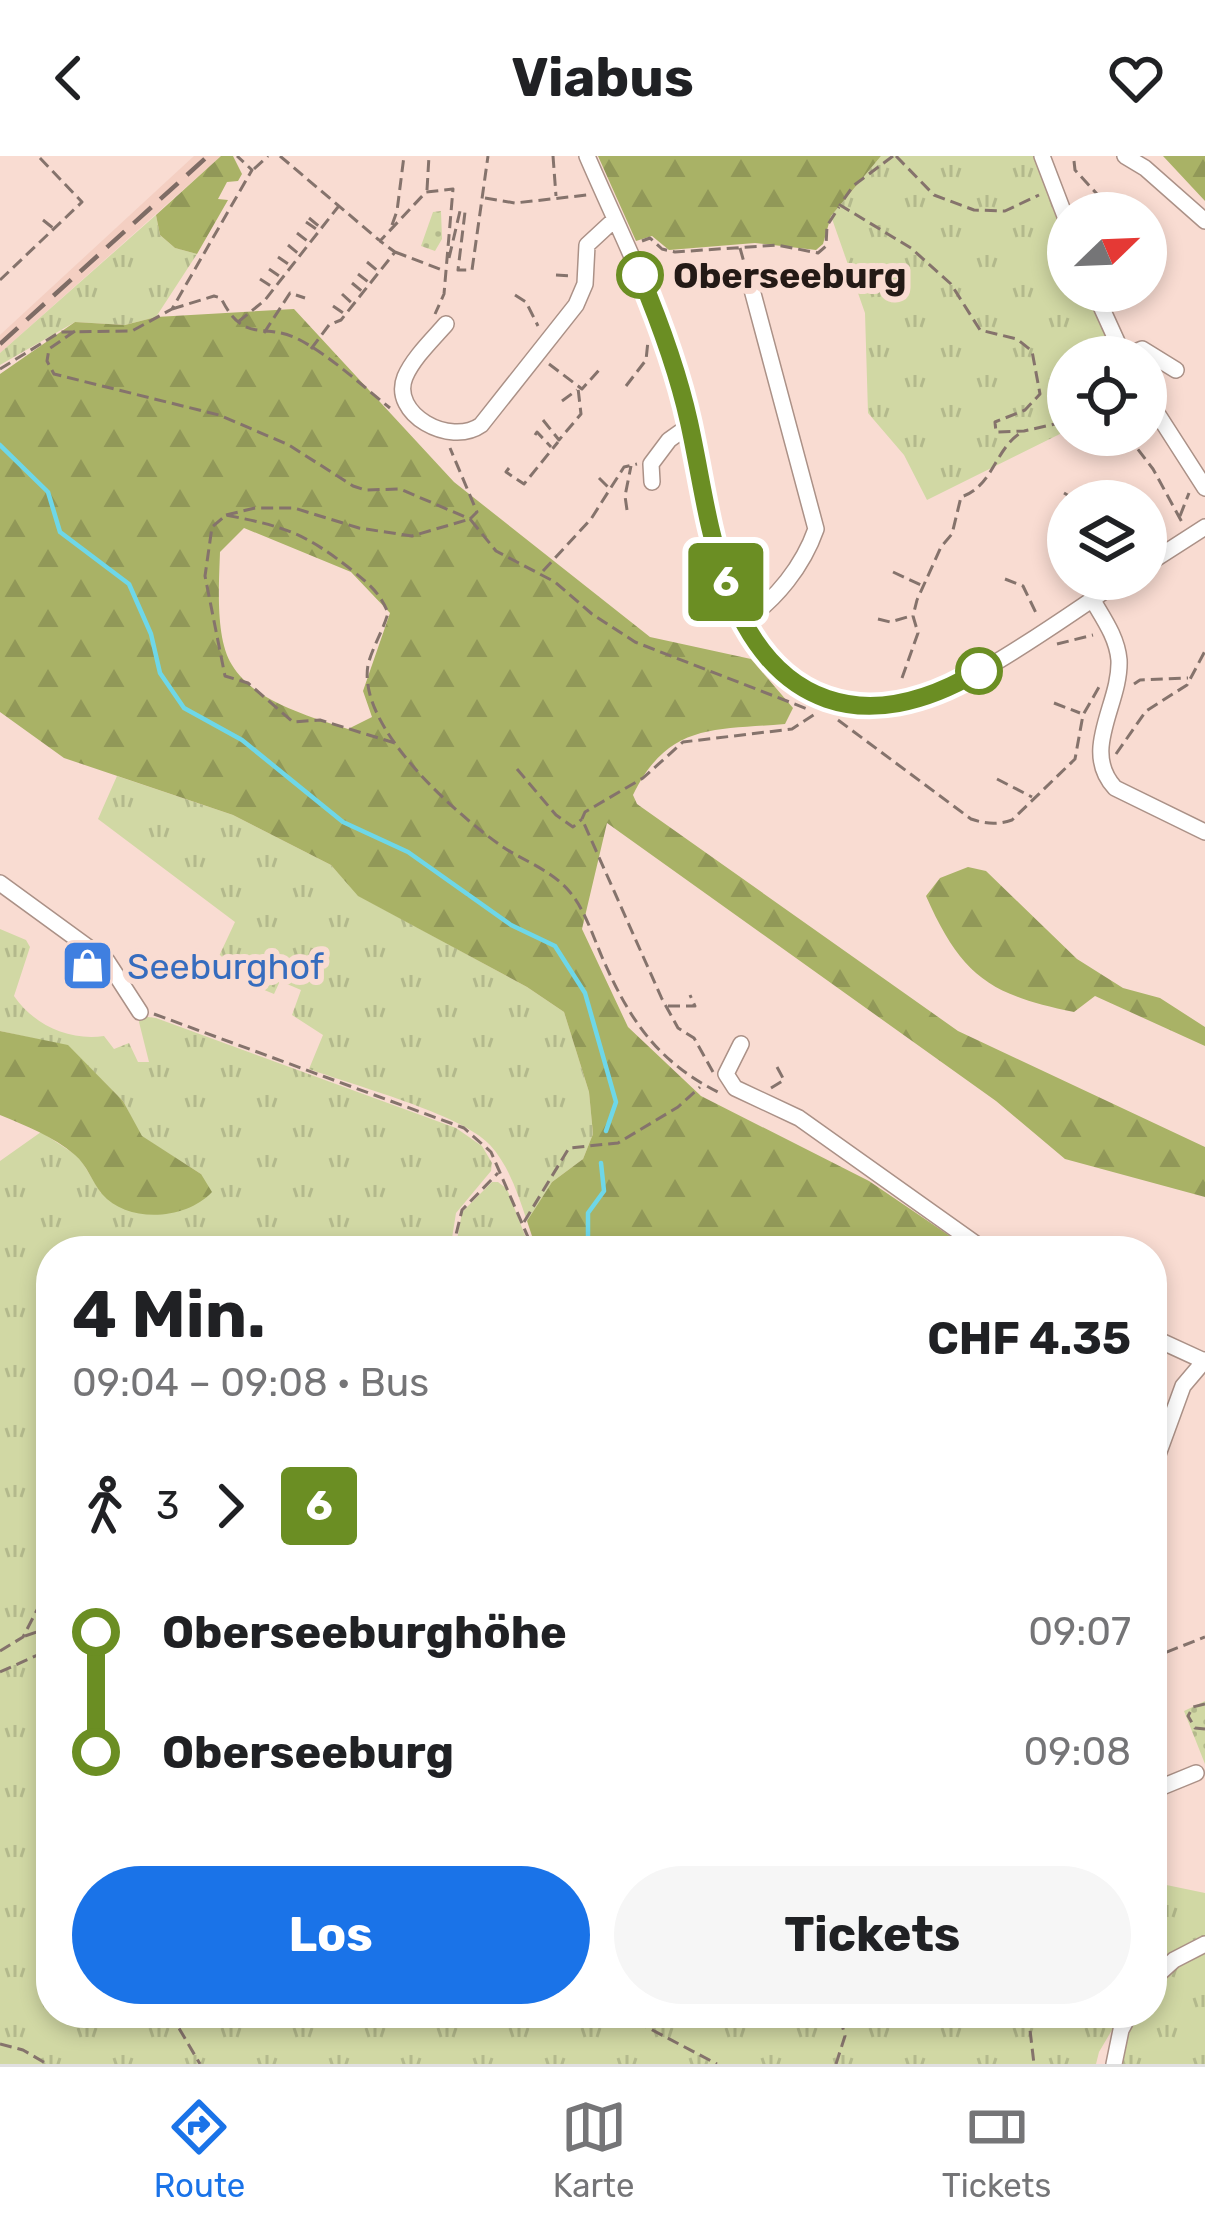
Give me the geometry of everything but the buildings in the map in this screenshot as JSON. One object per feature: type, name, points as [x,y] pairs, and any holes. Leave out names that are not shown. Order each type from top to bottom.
[{"type":"street","points":[[586,156],[671,356],[716,553],[744,621],[787,678],[834,701],[890,706],[943,692],[1090,600]]},
{"type":"street","points":[[1042,156],[1056,192]]},
{"type":"street","points":[[1125,156],[1205,221]]},
{"type":"street","points":[[442,329],[405,377],[405,400],[432,427],[450,435],[465,434],[481,425],[576,305],[585,284],[587,245],[614,220]]},
{"type":"street","points":[[744,621],[773,600],[816,529],[751,286]]},
{"type":"street","points":[[1167,364],[1176,370]]},
{"type":"street","points":[[652,473],[669,440],[690,425]]},
{"type":"street","points":[[1167,429],[1203,485]]},
{"type":"street","points":[[1167,551],[1205,526]]},
{"type":"street","points":[[1092,600],[1118,653],[1119,669],[1099,752],[1104,776],[1115,788],[1205,832]]},
{"type":"street","points":[[0,883],[106,961],[140,1012]]},
{"type":"street","points":[[742,1045],[726,1086],[799,1118],[965,1236]]},
{"type":"street","points":[[1167,1344],[1204,1360],[1183,1386],[1167,1430]]},
{"type":"street","points":[[1167,1785],[1196,1773]]},
{"type":"street","points":[[1167,1966],[1205,1944]]},
{"type":"street","points":[[1112,2060],[1124,2028]]},
{"type":"path","points":[[0,280],[82,202],[38,156]]},
{"type":"path","points":[[237,156],[252,170]]},
{"type":"path","points":[[172,309],[252,170],[268,156]]},
{"type":"path","points":[[280,156],[380,242],[447,272]]},
{"type":"path","points":[[389,232],[398,211],[404,156]]},
{"type":"path","points":[[380,242],[427,192],[429,156]]},
{"type":"path","points":[[447,259],[452,257],[460,211],[466,212],[458,270],[472,270],[488,156]]},
{"type":"path","points":[[553,156],[556,198]]},
{"type":"path","points":[[637,243],[650,238],[662,249],[675,252],[777,245],[822,251],[827,226],[853,186],[894,156],[934,195],[974,210],[1005,212],[1047,192]]},
{"type":"path","points":[[1073,161],[1094,192]]},
{"type":"path","points":[[427,192],[453,190],[444,294],[428,327],[442,329]]},
{"type":"path","points":[[483,198],[514,203],[587,195]]},
{"type":"path","points":[[840,206],[924,260],[951,284],[980,330],[1017,339],[1032,351],[1040,394],[1025,410],[995,422],[996,432],[1047,426]]},
{"type":"path","points":[[238,322],[274,289],[338,207]]},
{"type":"path","points":[[43,220],[54,229]]},
{"type":"path","points":[[308,220],[320,230]]},
{"type":"path","points":[[297,233],[310,243]]},
{"type":"path","points":[[288,245],[301,255]]},
{"type":"path","points":[[740,247],[751,286]]},
{"type":"path","points":[[310,349],[329,325],[346,315],[395,252]]},
{"type":"path","points":[[278,256],[292,266]]},
{"type":"path","points":[[368,262],[380,272]]},
{"type":"path","points":[[269,268],[282,278]]},
{"type":"path","points":[[358,274],[370,284]]},
{"type":"path","points":[[556,275],[577,276]]},
{"type":"path","points":[[260,279],[274,289]]},
{"type":"path","points":[[352,283],[364,293]]},
{"type":"path","points":[[264,333],[290,293],[305,298]]},
{"type":"path","points":[[342,295],[354,305]]},
{"type":"path","points":[[515,295],[526,302],[545,332]]},
{"type":"path","points":[[0,369],[60,332],[132,331],[172,309],[214,296],[224,302],[230,318],[264,333],[295,337],[393,410],[405,400]]},
{"type":"path","points":[[333,305],[346,315]]},
{"type":"path","points":[[75,331],[49,349],[46,361],[54,374],[219,415],[289,445],[353,486],[400,489],[470,519],[496,551],[540,574],[635,641],[821,711],[791,729],[683,742],[643,778],[585,812],[573,826],[556,815],[518,769]]},
{"type":"path","points":[[626,386],[646,360],[650,332]]},
{"type":"path","points":[[509,468],[506,472],[521,485],[581,414],[578,388],[549,364]]},
{"type":"path","points":[[562,401],[587,387],[600,369]]},
{"type":"path","points":[[543,420],[559,440]]},
{"type":"path","points":[[902,678],[918,633],[913,616],[941,547],[952,534],[961,497],[980,487],[1007,441],[1024,431]]},
{"type":"path","points":[[535,435],[537,432],[553,448]]},
{"type":"path","points":[[395,743],[320,720],[292,722],[248,683],[224,676],[206,576],[212,527],[226,515],[254,508],[294,508],[358,528],[412,536],[470,519],[477,512],[449,454],[450,435]]},
{"type":"path","points":[[1144,456],[1187,530]]},
{"type":"path","points":[[540,574],[595,513],[624,467],[632,464],[652,473]]},
{"type":"path","points":[[627,510],[632,464]]},
{"type":"path","points":[[599,478],[610,489]]},
{"type":"path","points":[[1178,517],[1187,506],[1187,495],[1203,485]]},
{"type":"path","points":[[593,493],[603,500]]},
{"type":"path","points":[[588,507],[595,513]]},
{"type":"path","points":[[226,515],[284,526],[315,540],[380,593],[388,614],[368,665],[369,688],[395,743],[424,782],[501,845],[571,893],[625,1008],[650,1041],[703,1084],[726,1086]]},
{"type":"path","points":[[893,572],[925,587]]},
{"type":"path","points":[[1005,579],[1023,586],[1059,646],[1097,637]]},
{"type":"path","points":[[878,619],[890,622],[913,616]]},
{"type":"path","points":[[1110,758],[1146,711],[1183,688],[1205,651]]},
{"type":"path","points":[[833,718],[853,728],[971,819],[1003,823],[1012,820],[1075,759],[1083,715],[1104,678]]},
{"type":"path","points":[[1127,689],[1140,680],[1190,678]]},
{"type":"path","points":[[1054,703],[1083,715]]},
{"type":"path","points":[[997,778],[1032,797]]},
{"type":"path","points":[[582,819],[678,1028],[694,1039],[708,1066],[726,1086]]},
{"type":"path","points":[[667,1006],[695,1006],[690,995]]},
{"type":"path","points":[[140,1012],[160,1015],[464,1128],[491,1152],[529,1236]]},
{"type":"path","points":[[764,1093],[784,1080],[777,1067]]},
{"type":"path","points":[[524,1223],[569,1148],[619,1143],[678,1107],[703,1084]]},
{"type":"path","points":[[456,1236],[462,1210],[501,1171]]},
{"type":"path","points":[[23,1637],[36,1612]]},
{"type":"path","points":[[0,1651],[36,1632]]},
{"type":"path","points":[[1167,1652],[1205,1637]]},
{"type":"path","points":[[0,1672],[36,1656]]},
{"type":"path","points":[[1205,1704],[1193,1707],[1188,1716],[1196,1728],[1205,1729]]},
{"type":"path","points":[[179,2028],[200,2064]]},
{"type":"path","points":[[649,2028],[717,2064]]},
{"type":"path","points":[[836,2064],[845,2036],[843,2028]]},
{"type":"path","points":[[1030,2028],[1034,2064]]},
{"type":"path","points":[[0,2044],[47,2064]]},
{"type":"shaded area","points":[[194,156],[221,156],[0,353],[0,335]]},
{"type":"green space","points":[[221,156],[233,156],[242,174],[238,181],[227,182],[218,199],[228,200],[197,254],[175,248],[160,235],[156,215]]},
{"type":"green space","points":[[598,156],[881,156],[831,216],[823,244],[816,250],[755,243],[669,250],[652,236],[636,241]]},
{"type":"green space","points":[[881,156],[1034,156],[1048,192],[1047,312],[1096,312],[1107,336],[1047,336],[1047,440],[927,500],[904,455],[868,413],[865,313],[831,216]]},
{"type":"green space","points":[[1163,156],[1205,156],[1205,201]]},
{"type":"green space","points":[[441,211],[442,239],[435,251],[421,246],[433,212]]},
{"type":"green space","points":[[156,215],[160,235],[175,248],[197,254],[156,317],[125,325],[75,322],[0,365],[0,353]]},
{"type":"green space","points":[[294,309],[454,482],[650,637],[751,659],[793,708],[785,724],[715,730],[678,742],[647,772],[633,795],[637,804],[958,1031],[1205,1147],[1205,1197],[1065,1159],[996,1101],[607,823],[582,929],[628,1027],[701,1096],[869,1181],[950,1236],[532,1236],[527,1221],[552,1182],[583,1159],[593,1134],[589,1092],[564,1012],[527,987],[358,896],[331,865],[233,815],[64,758],[0,712],[0,374],[75,322],[125,325],[156,317]],"holes":[[[244,528],[351,572],[390,613],[363,691],[372,717],[348,729],[301,713],[268,698],[232,665],[220,626],[220,552]]]},
{"type":"green space","points":[[117,776],[233,815],[331,865],[359,896],[564,1012],[589,1092],[593,1134],[583,1159],[552,1182],[527,1221],[503,1162],[476,1133],[432,1112],[309,1069],[323,1035],[292,1015],[301,990],[280,981],[274,994],[213,969],[235,922],[98,819]]},
{"type":"green space","points":[[968,867],[986,871],[1077,959],[1123,988],[1160,998],[1205,1027],[1205,1046],[1095,996],[1074,1012],[1020,998],[981,977],[952,945],[926,896],[940,878]]},
{"type":"green space","points":[[0,929],[26,940],[30,947],[14,996],[53,1029],[104,1036],[114,1049],[129,1043],[138,1062],[149,1062],[139,1022],[140,1016],[156,1018],[456,1128],[482,1146],[492,1163],[491,1171],[456,1213],[452,1236],[36,1236],[36,2028],[1113,2028],[1096,2064],[0,2064],[0,1161],[41,1132],[79,1157],[101,1193],[201,1174],[141,1136],[123,1101],[68,1046],[0,1031]]},
{"type":"green space","points":[[0,1031],[68,1045],[123,1101],[142,1136],[201,1174],[212,1192],[188,1208],[157,1215],[113,1204],[67,1148],[0,1115]]},
{"type":"green space","points":[[492,1182],[498,1182],[507,1189],[525,1236],[458,1236],[462,1212]]},
{"type":"green space","points":[[1205,1701],[1205,1764],[1184,1711]]},
{"type":"green space","points":[[1167,1885],[1205,1893],[1205,1937],[1167,1956]]},
{"type":"green space","points":[[1205,1951],[1205,2064],[1121,2064],[1131,2028],[1167,2028],[1167,1972]]},
{"type":"waterway","points":[[0,445],[48,492],[60,532],[129,584],[151,634],[160,673],[184,708],[242,740],[343,822],[408,852],[511,925],[555,946],[585,993],[616,1102],[606,1131]]},
{"type":"waterway","points":[[588,1236],[588,1213],[604,1191],[601,1163]]},
{"type":"railway","points":[[0,344],[208,156]]},
{"type":"bus line","name":"6","points":[[640,275],[677,376],[725,581],[768,658],[787,678],[812,692],[868,706],[915,701],[943,692],[979,671]]},
{"type":"place","name":"Oberseeburg","points":[[640,275]]},
{"type":"place","name":"Seeburghof","points":[[88,966]]}]
